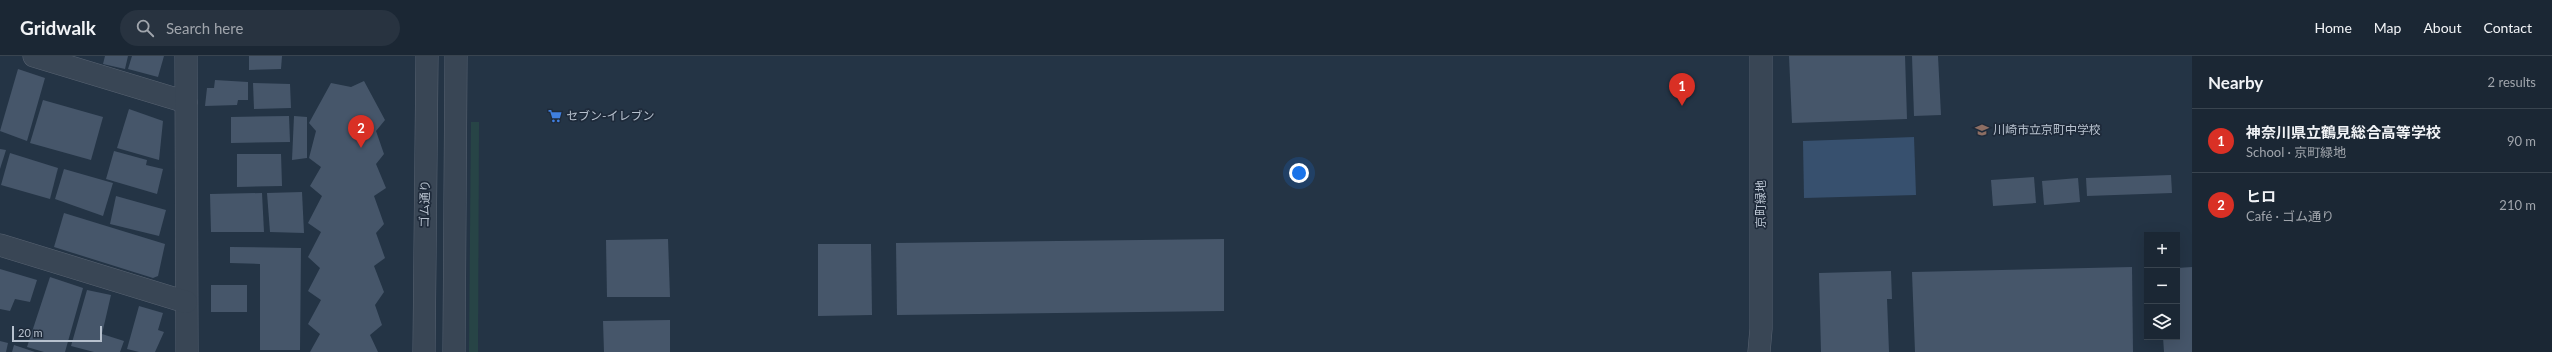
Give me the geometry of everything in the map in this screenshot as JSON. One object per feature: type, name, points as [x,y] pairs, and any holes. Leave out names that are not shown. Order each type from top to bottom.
[{"type":"street","points":[[34,56],[186,102]]},
{"type":"street","points":[[186,56],[186,352]]},
{"type":"street","name":"ゴム通り","points":[[424,352],[427,56]]},
{"type":"street","points":[[454,352],[456,56]]},
{"type":"street","name":"京町緑地","points":[[1758,352],[1762,329],[1761,56]]},
{"type":"street","points":[[0,245],[186,302]]},
{"type":"green space","points":[[471,122],[479,122],[478,352],[469,352]]},
{"type":"water","points":[[1914,137],[1916,195],[1804,198],[1803,141]]},
{"type":"building","points":[[105,56],[128,56],[125,69],[103,64]]},
{"type":"building","points":[[132,56],[164,56],[158,77],[128,69]]},
{"type":"building","points":[[249,56],[282,56],[281,69],[249,70]]},
{"type":"building","points":[[1789,56],[1905,56],[1907,119],[1792,123]]},
{"type":"building","points":[[1912,56],[1938,56],[1941,115],[1914,116]]},
{"type":"building","points":[[18,69],[45,78],[27,141],[0,131]]},
{"type":"building","points":[[215,80],[248,82],[248,100],[238,100],[237,105],[205,106],[207,88],[214,88]]},
{"type":"building","points":[[364,81],[385,120],[376,131],[384,154],[376,164],[386,188],[374,196],[384,224],[376,233],[385,258],[374,266],[384,292],[375,305],[382,325],[370,335],[378,352],[310,352],[320,334],[308,324],[321,300],[308,291],[320,268],[308,257],[321,232],[308,223],[322,196],[310,186],[321,167],[309,158],[316,131],[309,123],[331,83],[351,87]]},
{"type":"building","points":[[253,83],[290,84],[291,108],[254,109]]},
{"type":"building","points":[[43,100],[103,117],[91,160],[30,143]]},
{"type":"building","points":[[129,109],[163,121],[159,160],[117,148]]},
{"type":"building","points":[[289,116],[290,142],[231,143],[231,117]]},
{"type":"building","points":[[294,116],[307,117],[307,158],[292,160]]},
{"type":"building","points":[[0,149],[6,150],[0,169]]},
{"type":"building","points":[[114,151],[147,160],[146,165],[163,169],[157,194],[106,179]]},
{"type":"building","points":[[10,153],[58,168],[50,199],[1,185]]},
{"type":"building","points":[[237,154],[281,154],[282,186],[237,187]]},
{"type":"building","points":[[64,169],[113,183],[103,216],[55,199]]},
{"type":"building","points":[[2171,175],[2172,193],[2087,196],[2086,178]]},
{"type":"building","points":[[2034,177],[2036,203],[1993,206],[1991,180]]},
{"type":"building","points":[[2078,178],[2080,202],[2044,205],[2042,181]]},
{"type":"building","points":[[302,192],[304,233],[270,232],[267,193]]},
{"type":"building","points":[[262,193],[264,232],[211,232],[210,194]]},
{"type":"building","points":[[116,196],[166,210],[159,236],[110,224]]},
{"type":"building","points":[[64,213],[165,244],[158,276],[153,278],[54,247]]},
{"type":"building","points":[[668,239],[670,297],[607,297],[606,240]]},
{"type":"building","points":[[1224,239],[1224,311],[897,315],[896,243]]},
{"type":"building","points":[[818,244],[871,244],[872,315],[818,316]]},
{"type":"building","points":[[230,247],[301,248],[300,350],[260,350],[260,264],[230,263]]},
{"type":"building","points":[[2132,267],[2133,352],[1915,352],[1912,272]]},
{"type":"building","points":[[2192,267],[2192,352],[2164,352],[2163,340],[2180,340],[2180,268]]},
{"type":"building","points":[[0,269],[37,280],[30,302],[15,299],[10,311],[0,309]]},
{"type":"building","points":[[1891,271],[1892,299],[1887,299],[1889,352],[1821,352],[1819,273]]},
{"type":"building","points":[[50,277],[83,288],[65,352],[44,352],[27,347]]},
{"type":"building","points":[[211,285],[247,285],[247,312],[211,312]]},
{"type":"building","points":[[87,290],[111,295],[102,334],[124,341],[120,352],[94,352],[71,346]]},
{"type":"building","points":[[139,306],[163,313],[158,330],[164,332],[155,352],[139,352],[127,349]]},
{"type":"building","points":[[670,320],[670,352],[604,352],[603,321]]},
{"type":"building","points":[[0,341],[8,343],[6,352],[0,352]]},
{"type":"building","points":[[14,345],[35,352],[12,352]]},
{"type":"place","name":"神奈川県立鶴見総合高等学校","points":[[1682,106]]},
{"type":"place","name":"セブン-イレブン","points":[[555,116]]},
{"type":"place","name":"川崎市立京町中学校","points":[[1982,130]]},
{"type":"place","name":"ヒロ","points":[[361,148]]}]
